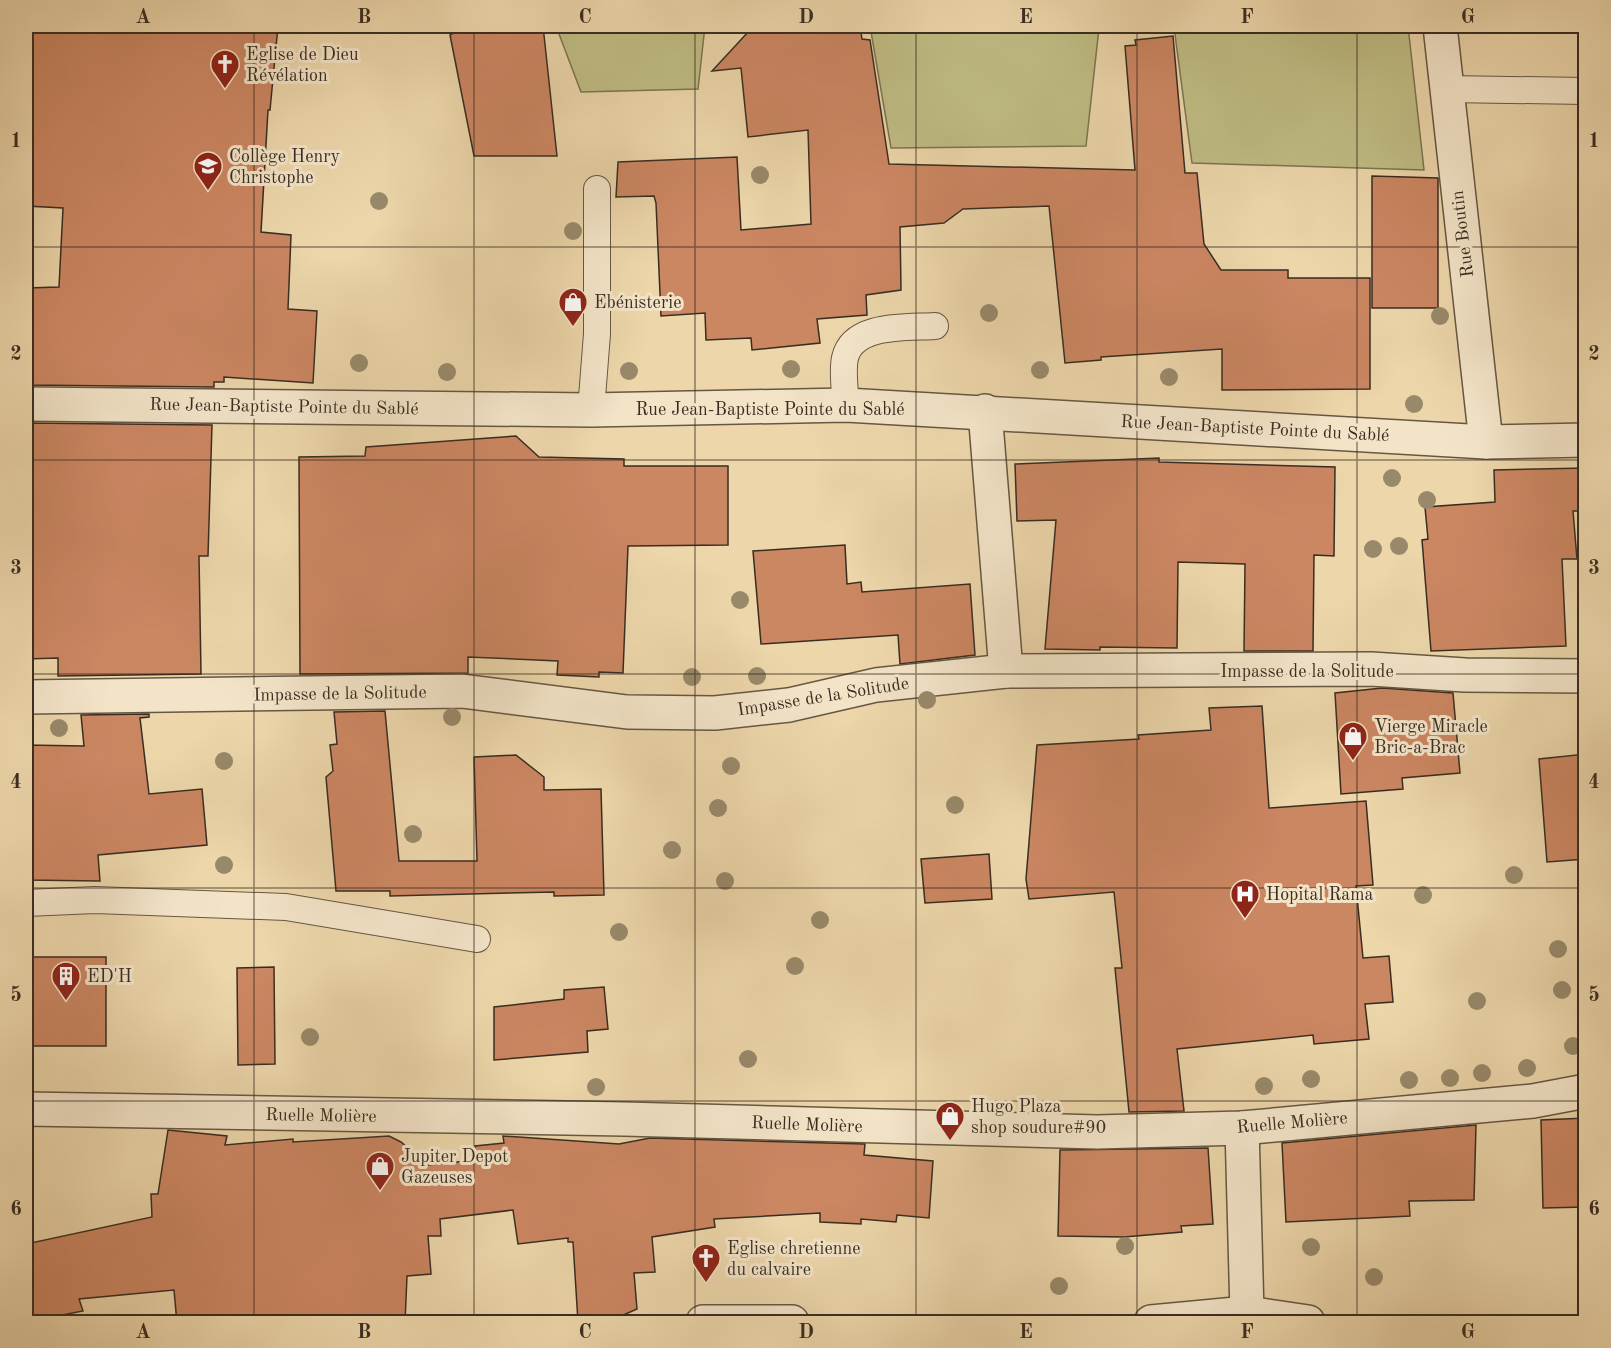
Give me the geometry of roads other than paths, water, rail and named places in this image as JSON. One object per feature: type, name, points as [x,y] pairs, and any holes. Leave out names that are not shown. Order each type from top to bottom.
[{"type":"street","name":"Rue Boutin","points":[[1440,26],[1486,442]]},
{"type":"street","name":"Rue Jean-Baptiste Pointe du Sablé","points":[[26,404],[591,410],[846,405],[986,411],[1486,442],[1586,440]]},
{"type":"street","points":[[986,411],[1006,671]]},
{"type":"street","name":"Impasse de la Solitude","points":[[26,697],[462,691],[627,712],[716,713],[789,705],[876,685],[1006,671],[1371,669],[1465,675],[1586,676]]},
{"type":"street","name":"Ruelle Molière","points":[[26,1109],[624,1119],[1097,1132],[1242,1128],[1533,1101],[1586,1091]]},
{"type":"street","points":[[1242,1128],[1247,1313]]},
{"type":"street","points":[[1150,1323],[1247,1313],[1308,1323]]},
{"type":"street","points":[[703,1323],[792,1323]]},
{"type":"lane","points":[[1446,89],[1586,91]]},
{"type":"lane","points":[[591,410],[597,334],[597,189]]},
{"type":"lane","points":[[846,405],[845,357],[854,341],[875,331],[935,326]]},
{"type":"lane","points":[[26,903],[95,900],[286,907],[477,939]]},
{"type":"place","name":"Eglise de Dieu Révélation","points":[[225,90]]},
{"type":"place","name":"Collège Henry Christophe","points":[[208,192]]},
{"type":"place","name":"Ebénisterie","points":[[573,328]]},
{"type":"place","name":"Vierge Miracle Bric-a-Brac","points":[[1353,762]]},
{"type":"place","name":"Hopital Rama","points":[[1245,920]]},
{"type":"place","name":"ED'H","points":[[66,1002]]},
{"type":"place","name":"Hugo Plaza shop soudure#90","points":[[950,1142]]},
{"type":"place","name":"Jupiter Depot Gazeuses","points":[[380,1192]]},
{"type":"place","name":"Eglise chretienne du calvaire","points":[[706,1284]]}]
